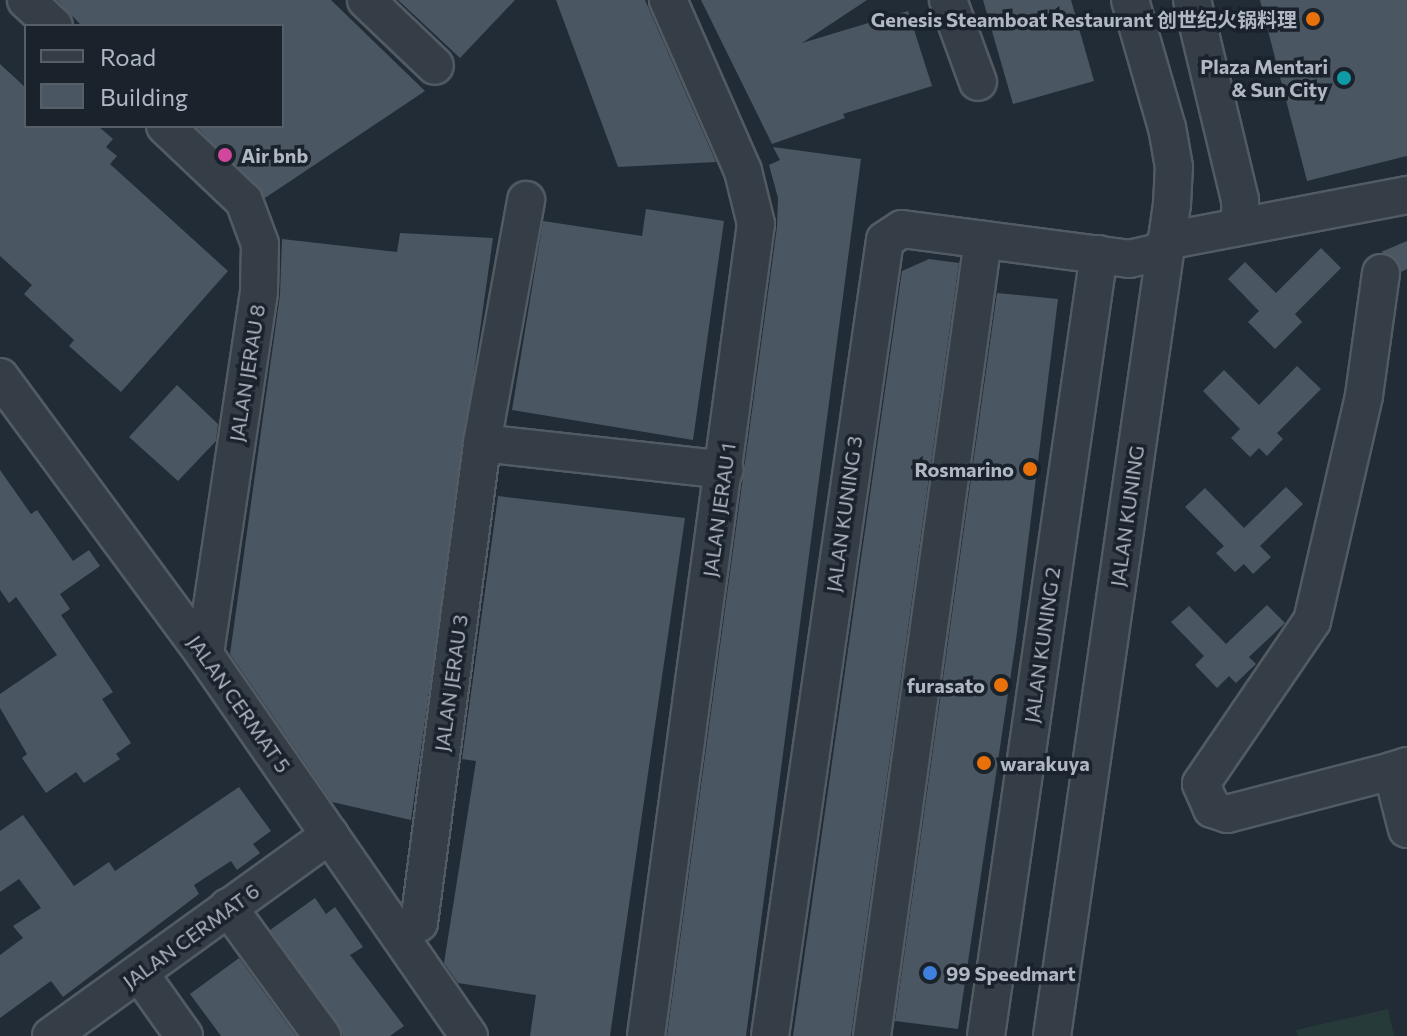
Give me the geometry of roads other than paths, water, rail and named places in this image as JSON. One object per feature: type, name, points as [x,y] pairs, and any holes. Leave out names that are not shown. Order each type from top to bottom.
[{"type":"street","points":[[26,0],[52,24]]},
{"type":"street","points":[[366,0],[435,66]]},
{"type":"street","name":"JALAN JERAU 1","points":[[646,1036],[756,224],[754,200],[668,0]]},
{"type":"street","points":[[948,0],[978,82]]},
{"type":"street","name":"JALAN KUNING","points":[[1052,1036],[1164,258],[1174,167],[1130,0]]},
{"type":"street","points":[[1192,0],[1240,200],[1241,226]]},
{"type":"street","name":"JALAN JERAU 8","points":[[167,128],[244,201],[260,244],[259,292],[205,655]]},
{"type":"street","name":"JALAN KUNING 3","points":[[770,1036],[880,255],[885,240],[902,229],[1114,257],[1164,258],[1241,226],[1407,195]]},
{"type":"street","name":"JALAN JERAU 3","points":[[419,923],[482,443],[526,200]]},
{"type":"street","points":[[872,1036],[983,240]]},
{"type":"street","name":"JALAN KUNING 2","points":[[986,1036],[1114,257]]},
{"type":"street","points":[[1381,273],[1364,396],[1312,621],[1201,784],[1212,809],[1227,814],[1400,769],[1407,829]]},
{"type":"street","name":"JALAN CERMAT 5","points":[[0,377],[205,655],[469,1036]]},
{"type":"street","points":[[482,443],[725,470]]},
{"type":"street","name":"JALAN CERMAT 6","points":[[51,1036],[330,835]]},
{"type":"street","points":[[228,907],[322,1036]]},
{"type":"street","points":[[140,974],[184,1036]]},
{"type":"place","name":"Genesis Steamboat Restaurant 创世纪火锅料理","points":[[1313,19]]},
{"type":"place","name":"Plaza Mentari & Sun City","points":[[1344,78]]},
{"type":"place","name":"Air bnb","points":[[225,155]]},
{"type":"place","name":"Rosmarino","points":[[1030,469]]},
{"type":"place","name":"furasato","points":[[1001,685]]},
{"type":"place","name":"warakuya","points":[[984,763]]},
{"type":"place","name":"99 Speedmart","points":[[930,973]]}]
